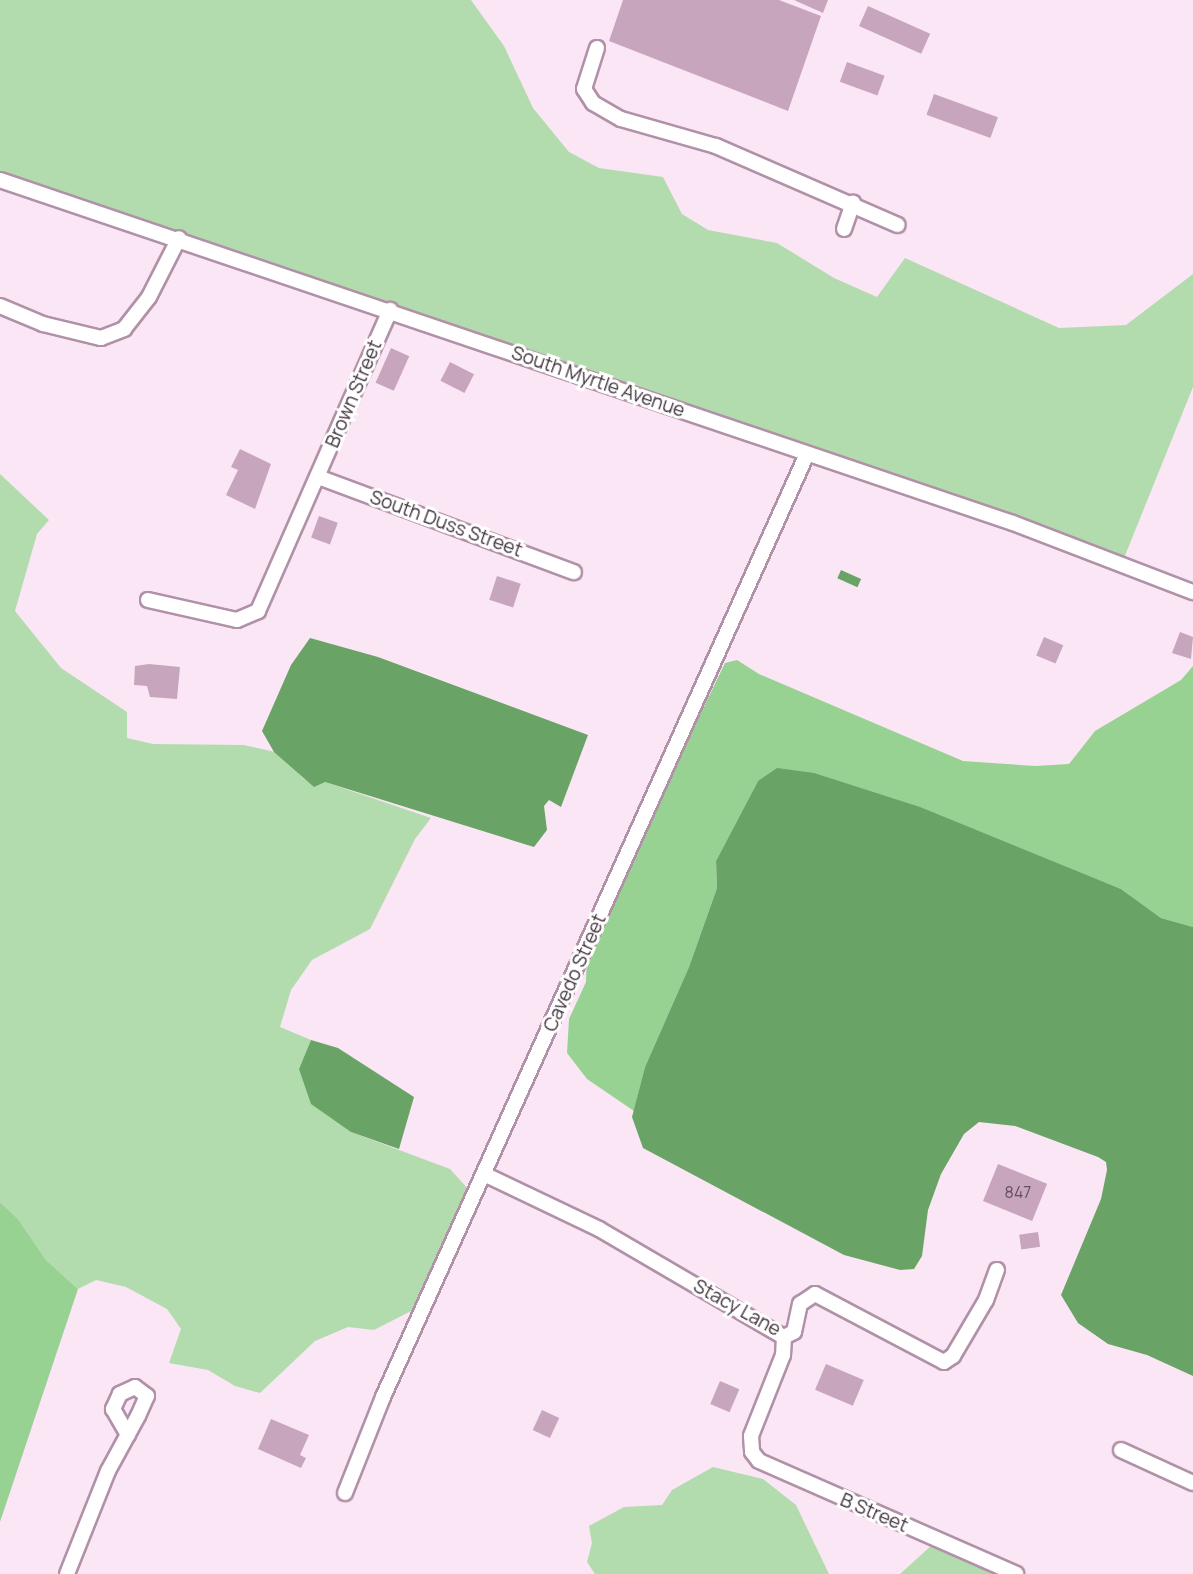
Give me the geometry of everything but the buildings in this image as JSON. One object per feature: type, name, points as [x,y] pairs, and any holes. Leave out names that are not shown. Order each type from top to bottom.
[{"type":"street","points":[[597,48],[584,89],[593,103],[621,119],[716,146],[853,203],[898,225]]},
{"type":"street","name":"South Myrtle Avenue","points":[[0,180],[179,238],[1013,523],[1193,592]]},
{"type":"street","points":[[844,229],[853,203]]},
{"type":"street","points":[[0,306],[43,324],[101,338],[124,328],[149,298],[179,238]]},
{"type":"street","name":"Brown Street","points":[[148,600],[237,620],[249,618],[270,593],[390,310]]},
{"type":"street","name":"Cavedo Street","points":[[345,1493],[383,1397],[486,1175],[807,454]]},
{"type":"street","name":"South Duss Street","points":[[318,477],[574,572]]},
{"type":"street","name":"Stacy Lane","points":[[486,1175],[599,1229],[784,1337],[794,1332],[800,1304],[815,1294],[944,1362],[953,1356],[986,1300],[997,1270]]},
{"type":"street","name":"B Street","points":[[784,1337],[783,1355],[751,1436],[752,1452],[776,1471],[1016,1574]]},
{"type":"street","points":[[67,1574],[108,1471],[128,1435]]},
{"type":"street","points":[[1121,1450],[1193,1483]]},
{"type":"shaded area","points":[[0,0],[471,0],[504,46],[533,108],[569,152],[599,168],[663,177],[682,214],[708,230],[777,243],[834,278],[877,297],[905,258],[1059,328],[1126,325],[1193,274],[1193,387],[1122,563],[0,180]]},
{"type":"shaded area","points":[[0,474],[49,520],[37,534],[15,611],[61,668],[127,712],[127,738],[153,744],[244,745],[280,753],[304,779],[325,782],[431,818],[415,839],[370,929],[312,960],[291,990],[280,1027],[311,1040],[299,1069],[351,1132],[450,1169],[470,1191],[466,1236],[437,1286],[411,1311],[374,1330],[348,1327],[315,1341],[260,1393],[235,1386],[208,1370],[169,1363],[181,1329],[167,1309],[126,1287],[96,1280],[78,1289],[46,1260],[18,1219],[0,1202]]},
{"type":"shaded area","points":[[841,570],[861,579],[857,587],[837,578]]},
{"type":"shaded area","points":[[310,638],[378,657],[588,735],[561,807],[549,800],[544,806],[547,830],[534,847],[325,782],[314,787],[274,752],[262,731],[291,665]]},
{"type":"shaded area","points":[[737,660],[759,674],[963,761],[1035,766],[1069,764],[1095,731],[1181,680],[1193,666],[1193,927],[1161,918],[1121,889],[1050,861],[758,781],[716,861],[717,888],[689,967],[645,1067],[634,1111],[587,1079],[567,1053],[569,1019],[586,982],[587,950],[725,663]]},
{"type":"shaded area","points":[[777,768],[814,773],[920,807],[1121,889],[1161,918],[1193,927],[1193,1376],[1147,1355],[1108,1344],[1078,1323],[1061,1295],[1101,1199],[1107,1170],[1106,1162],[1098,1157],[1015,1126],[979,1122],[964,1134],[941,1174],[928,1210],[922,1256],[914,1269],[900,1270],[844,1255],[643,1148],[632,1117],[645,1067],[689,967],[717,888],[716,861],[758,781]]},
{"type":"shaded area","points":[[311,1040],[338,1048],[414,1097],[399,1149],[351,1132],[311,1104],[299,1069]]},
{"type":"shaded area","points":[[0,1202],[18,1219],[46,1260],[78,1289],[0,1522]]},
{"type":"shaded area","points":[[713,1467],[763,1479],[796,1505],[829,1574],[595,1574],[587,1562],[592,1543],[589,1526],[624,1507],[662,1505],[672,1490]]},
{"type":"shaded area","points":[[933,1544],[992,1574],[900,1574]]}]
